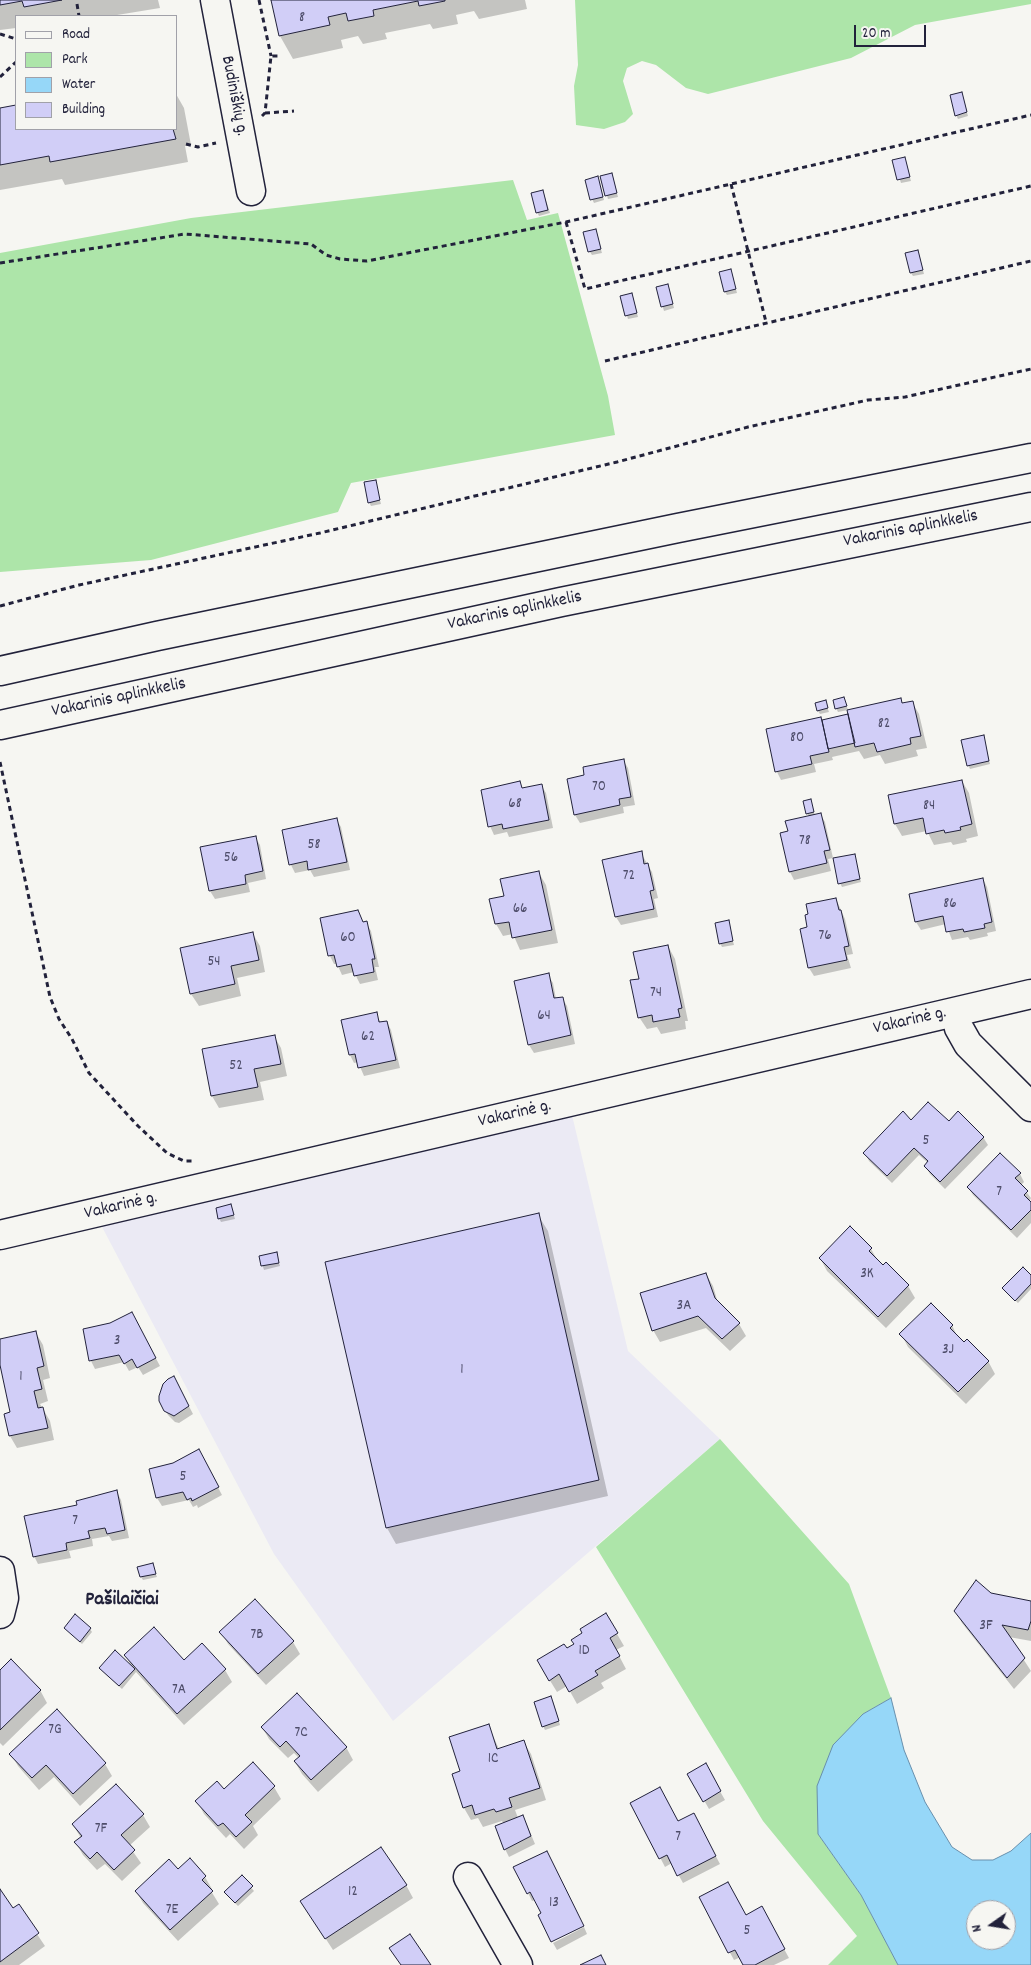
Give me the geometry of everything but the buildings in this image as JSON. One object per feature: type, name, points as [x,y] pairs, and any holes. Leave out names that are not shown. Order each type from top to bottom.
[{"type":"main road","name":"Budiniškių g.","points":[[215,0],[251,191]]},
{"type":"main road","points":[[0,671],[147,638],[678,528],[1031,458]]},
{"type":"main road","name":"Vakarinis aplinkkelis","points":[[0,725],[561,602],[1031,507]]},
{"type":"main road","name":"Vakarinė g.","points":[[0,1235],[1031,994]]},
{"type":"main road","points":[[955,1012],[958,1028],[968,1044],[1031,1106]]},
{"type":"main road","points":[[0,1571],[4,1598],[0,1614]]},
{"type":"main road","points":[[468,1877],[518,1965]]},
{"type":"path","points":[[258,120],[265,113],[270,56],[259,0]]},
{"type":"path","points":[[77,4],[79,15]]},
{"type":"path","points":[[0,34],[15,39]]},
{"type":"path","points":[[270,56],[280,56]]},
{"type":"path","points":[[0,77],[15,63]]},
{"type":"path","points":[[265,113],[294,111]]},
{"type":"path","points":[[0,263],[185,234],[311,244],[326,255],[340,259],[367,261],[566,222],[1031,115]]},
{"type":"path","points":[[186,144],[198,147],[220,142]]},
{"type":"path","points":[[731,184],[766,322]]},
{"type":"path","points":[[566,222],[585,289],[1031,186]]},
{"type":"path","points":[[605,361],[1031,261]]},
{"type":"path","points":[[0,606],[79,585],[320,533],[617,462],[748,427],[868,400],[905,397],[1031,369]]},
{"type":"path","points":[[0,762],[50,997],[59,1019],[90,1073],[138,1126],[167,1153],[184,1161],[201,1162]]},
{"type":"shaded area","points":[[572,1115],[628,1351],[720,1439],[393,1721],[274,1554],[100,1223]]},
{"type":"green space","points":[[575,0],[1031,0],[1031,4],[915,25],[851,58],[708,94],[686,88],[656,65],[642,61],[627,68],[623,81],[633,114],[625,122],[604,129],[576,125],[574,86],[578,65]]},
{"type":"green space","points":[[513,180],[527,220],[558,213],[608,396],[615,435],[351,483],[338,512],[151,560],[0,572],[0,253],[191,218]]},
{"type":"green space","points":[[720,1439],[849,1584],[891,1698],[863,1714],[818,1834],[861,1895],[898,1965],[828,1965],[857,1936],[763,1821],[596,1547]]},
{"type":"water","points":[[891,1698],[904,1750],[925,1802],[952,1847],[972,1860],[993,1860],[1011,1851],[1031,1833],[1031,1965],[898,1965],[861,1895],[818,1834],[817,1786],[833,1745],[863,1714]]},
{"type":"district","name":"Pašilaičiai","points":[[122,1601]]}]
